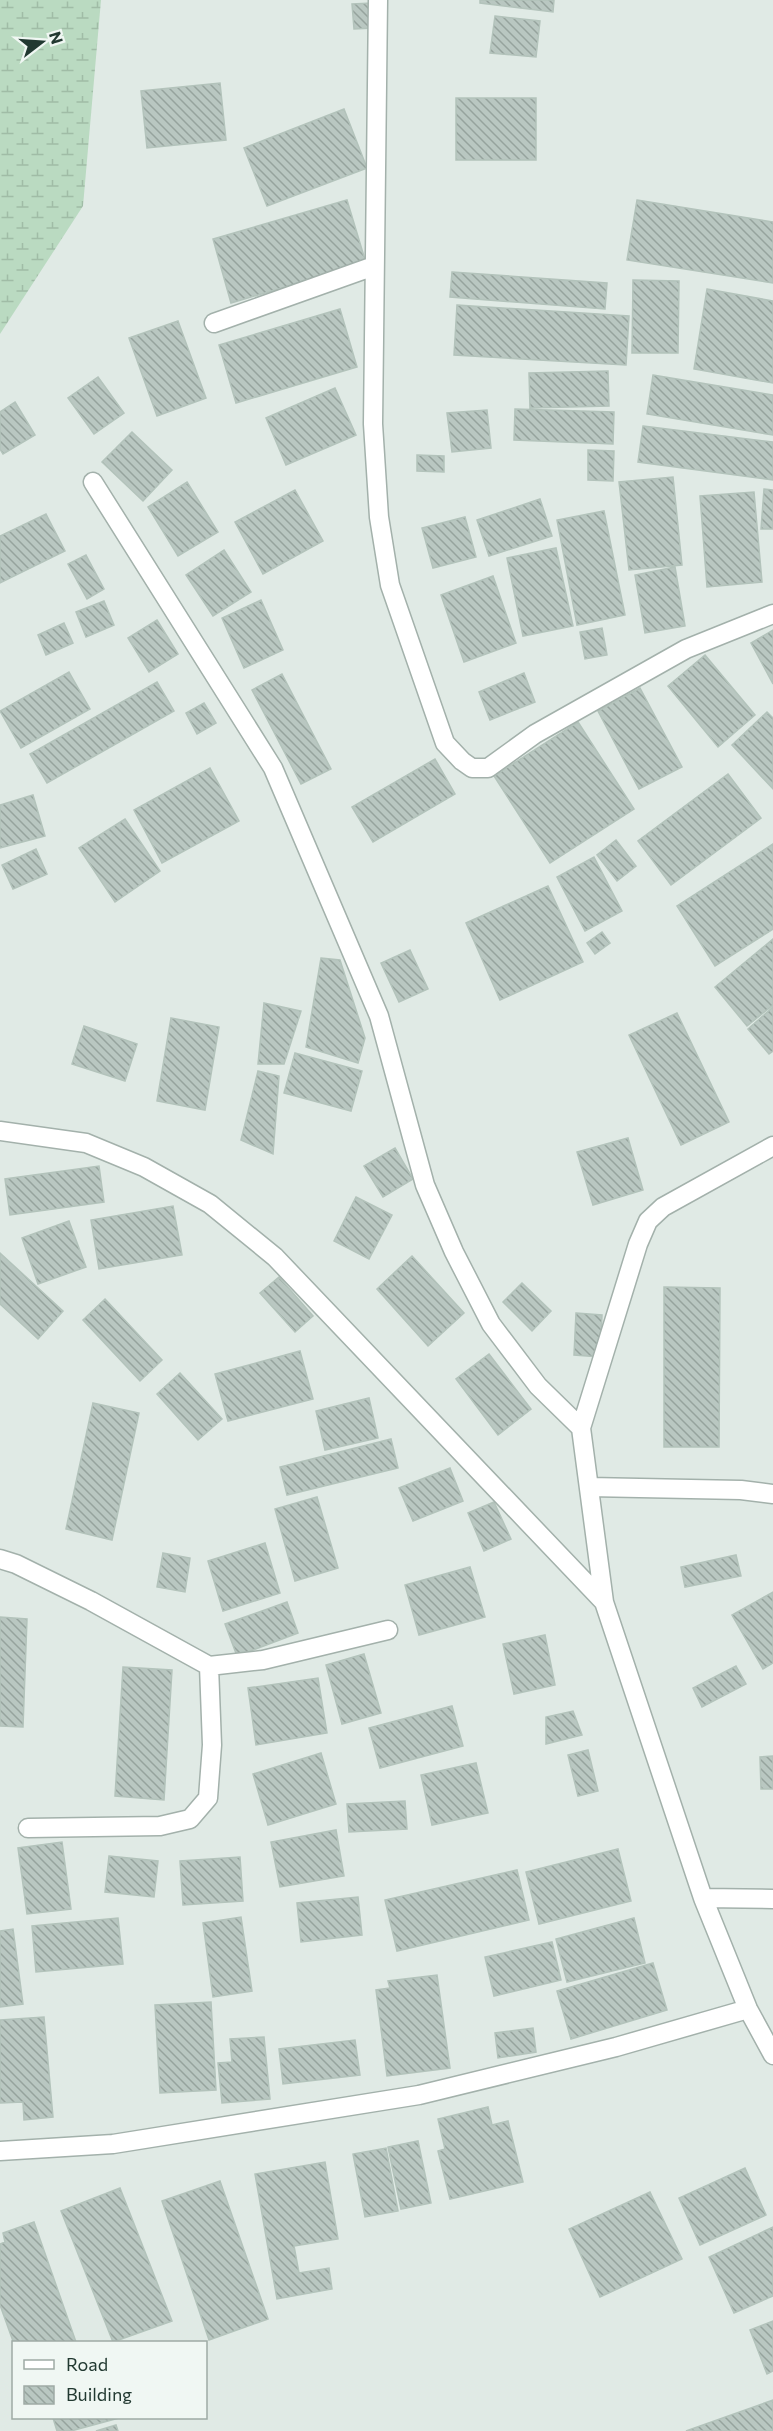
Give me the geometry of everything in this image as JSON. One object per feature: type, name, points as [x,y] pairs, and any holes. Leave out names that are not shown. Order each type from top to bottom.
[{"type":"street","points":[[378,0],[373,424],[379,517],[390,585],[445,743],[472,768],[488,768],[535,734],[686,649],[773,614]]},
{"type":"street","points":[[214,323],[374,266]]},
{"type":"street","points":[[93,482],[273,768],[379,1016],[425,1185],[454,1252],[491,1324],[538,1386],[581,1428]]},
{"type":"street","points":[[0,1131],[86,1143],[144,1167],[210,1204],[275,1257],[604,1602]]},
{"type":"street","points":[[773,1146],[663,1207],[648,1221],[638,1244],[581,1428],[604,1602],[703,1898],[748,2009],[773,2055]]},
{"type":"street","points":[[589,1487],[741,1490],[773,1494]]},
{"type":"street","points":[[0,1559],[91,1601],[209,1666],[263,1660],[388,1630]]},
{"type":"street","points":[[28,1828],[159,1826],[190,1819],[208,1798],[212,1715],[209,1666]]},
{"type":"street","points":[[703,1898],[773,1899]]},
{"type":"street","points":[[0,2151],[113,2144],[419,2096],[616,2046],[748,2009]]},
{"type":"green space","points":[[0,0],[101,0],[83,206],[0,334]]},
{"type":"building","points":[[480,0],[554,0],[553,12],[480,3]]},
{"type":"building","points":[[372,3],[374,28],[354,29],[352,4]]},
{"type":"building","points":[[495,16],[540,21],[536,57],[490,53]]},
{"type":"building","points":[[220,83],[226,140],[147,148],[141,91]]},
{"type":"building","points":[[456,98],[536,98],[536,160],[456,160]]},
{"type":"building","points":[[344,109],[367,168],[267,206],[244,148]]},
{"type":"building","points":[[347,200],[366,263],[231,303],[213,239]]},
{"type":"building","points":[[637,200],[773,222],[773,283],[627,260]]},
{"type":"building","points":[[452,272],[607,283],[605,309],[450,297]]},
{"type":"building","points":[[633,280],[679,281],[678,353],[632,353]]},
{"type":"building","points":[[707,289],[773,301],[773,383],[694,369]]},
{"type":"building","points":[[457,305],[629,316],[626,365],[454,355]]},
{"type":"building","points":[[340,309],[357,367],[236,403],[219,345]]},
{"type":"building","points":[[178,321],[206,398],[157,416],[129,338]]},
{"type":"building","points":[[608,371],[609,406],[530,408],[529,373]]},
{"type":"building","points":[[653,375],[773,395],[773,435],[647,414]]},
{"type":"building","points":[[98,377],[124,413],[94,434],[68,398]]},
{"type":"building","points":[[335,388],[356,435],[286,465],[266,418]]},
{"type":"building","points":[[15,402],[35,435],[3,454],[0,449],[0,412]]},
{"type":"building","points":[[515,409],[614,412],[613,444],[514,440]]},
{"type":"building","points":[[487,410],[491,448],[452,452],[447,413]]},
{"type":"building","points":[[643,426],[773,442],[773,480],[638,462]]},
{"type":"building","points":[[132,432],[172,470],[143,501],[102,462]]},
{"type":"building","points":[[588,450],[614,451],[613,481],[588,480]]},
{"type":"building","points":[[417,455],[444,456],[444,472],[417,471]]},
{"type":"building","points":[[673,477],[682,565],[629,570],[619,482]]},
{"type":"building","points":[[187,482],[218,532],[178,556],[148,507]]},
{"type":"building","points":[[764,489],[773,490],[773,529],[761,529]]},
{"type":"building","points":[[295,490],[323,541],[263,574],[235,522]]},
{"type":"building","points":[[754,492],[762,582],[707,587],[700,496]]},
{"type":"building","points":[[540,499],[552,536],[489,556],[477,520]]},
{"type":"building","points":[[604,511],[625,615],[577,625],[557,520]]},
{"type":"building","points":[[46,514],[65,551],[0,583],[0,536]]},
{"type":"building","points":[[465,517],[476,557],[433,568],[422,528]]},
{"type":"building","points":[[556,548],[573,626],[523,636],[507,558]]},
{"type":"building","points":[[224,550],[251,592],[213,616],[186,575]]},
{"type":"building","points":[[86,555],[104,589],[87,599],[68,564]]},
{"type":"building","points":[[675,567],[685,626],[645,633],[635,575]]},
{"type":"building","points":[[493,576],[516,643],[464,662],[441,595]]},
{"type":"building","points":[[261,600],[283,650],[244,668],[222,618]]},
{"type":"building","points":[[104,601],[114,625],[86,637],[76,612]]},
{"type":"building","points":[[157,620],[178,654],[149,672],[128,638]]},
{"type":"building","points":[[64,623],[73,643],[46,655],[38,635]]},
{"type":"building","points":[[602,628],[607,655],[585,659],[580,632]]},
{"type":"building","points":[[773,630],[773,684],[751,643]]},
{"type":"building","points":[[705,655],[755,715],[718,747],[668,686]]},
{"type":"building","points":[[69,672],[90,709],[21,748],[0,711]]},
{"type":"building","points":[[524,673],[535,702],[490,720],[479,692]]},
{"type":"building","points":[[282,674],[331,769],[301,784],[252,690]]},
{"type":"building","points":[[157,682],[174,711],[47,783],[30,754]]},
{"type":"building","points":[[640,688],[682,767],[639,789],[598,711]]},
{"type":"building","points":[[204,703],[216,723],[197,734],[186,713]]},
{"type":"building","points":[[767,712],[773,718],[773,789],[732,745]]},
{"type":"building","points":[[578,722],[634,809],[550,863],[494,776]]},
{"type":"building","points":[[435,759],[455,794],[373,842],[352,807]]},
{"type":"building","points":[[210,768],[239,821],[162,863],[134,810]]},
{"type":"building","points":[[728,774],[761,818],[671,885],[638,841]]},
{"type":"building","points":[[33,795],[45,836],[0,848],[0,805]]},
{"type":"building","points":[[125,819],[160,871],[115,902],[79,848]]},
{"type":"building","points":[[616,840],[636,866],[617,881],[597,855]]},
{"type":"building","points":[[773,844],[773,929],[715,966],[677,906]]},
{"type":"building","points":[[36,849],[47,874],[13,889],[2,865]]},
{"type":"building","points":[[594,857],[622,911],[585,931],[557,877]]},
{"type":"building","points":[[548,886],[583,962],[500,1000],[466,923]]},
{"type":"building","points":[[602,932],[610,943],[595,954],[587,943]]},
{"type":"building","points":[[773,939],[773,1005],[747,1026],[715,987]]},
{"type":"building","points":[[410,950],[428,989],[399,1002],[381,963]]},
{"type":"building","points":[[321,958],[340,960],[365,1038],[358,1063],[306,1047]]},
{"type":"building","points":[[264,1003],[301,1011],[284,1064],[258,1064]]},
{"type":"building","points":[[773,1007],[773,1051],[769,1054],[748,1029]]},
{"type":"building","points":[[677,1013],[729,1122],[681,1145],[629,1035]]},
{"type":"building","points":[[171,1018],[219,1027],[205,1110],[157,1101]]},
{"type":"building","points":[[84,1026],[137,1044],[125,1081],[72,1064]]},
{"type":"building","points":[[295,1053],[362,1071],[351,1111],[284,1093]]},
{"type":"building","points":[[258,1071],[279,1076],[273,1154],[241,1140]]},
{"type":"building","points":[[628,1138],[643,1190],[593,1205],[577,1152]]},
{"type":"building","points":[[395,1148],[413,1179],[383,1197],[364,1166]]},
{"type":"building","points":[[99,1166],[104,1202],[10,1215],[5,1179]]},
{"type":"building","points":[[356,1197],[392,1215],[369,1259],[334,1241]]},
{"type":"building","points":[[173,1206],[182,1255],[99,1269],[91,1220]]},
{"type":"building","points":[[69,1221],[86,1267],[38,1284],[22,1238]]},
{"type":"building","points":[[0,1253],[63,1311],[38,1339],[0,1304]]},
{"type":"building","points":[[412,1256],[464,1313],[428,1346],[377,1289]]},
{"type":"building","points":[[279,1277],[313,1316],[295,1332],[260,1293]]},
{"type":"building","points":[[522,1283],[551,1311],[532,1331],[503,1302]]},
{"type":"building","points":[[664,1287],[720,1288],[719,1447],[664,1447]]},
{"type":"building","points":[[105,1299],[162,1360],[140,1381],[83,1320]]},
{"type":"building","points":[[576,1313],[602,1315],[600,1357],[574,1355]]},
{"type":"building","points":[[300,1351],[313,1399],[228,1421],[215,1374]]},
{"type":"building","points":[[489,1354],[531,1409],[498,1435],[456,1379]]},
{"type":"building","points":[[180,1373],[222,1419],[198,1440],[157,1394]]},
{"type":"building","points":[[369,1398],[378,1438],[325,1450],[316,1411]]},
{"type":"building","points":[[93,1403],[139,1413],[112,1540],[66,1529]]},
{"type":"building","points":[[391,1439],[398,1468],[287,1495],[280,1467]]},
{"type":"building","points":[[450,1468],[463,1501],[413,1521],[399,1488]]},
{"type":"building","points":[[317,1497],[338,1568],[295,1581],[275,1509]]},
{"type":"building","points":[[494,1502],[511,1539],[484,1551],[468,1513]]},
{"type":"building","points":[[265,1543],[280,1593],[223,1611],[208,1561]]},
{"type":"building","points":[[163,1553],[190,1558],[185,1592],[157,1587]]},
{"type":"building","points":[[736,1555],[741,1576],[685,1587],[681,1567]]},
{"type":"building","points":[[470,1567],[485,1617],[419,1635],[405,1585]]},
{"type":"building","points":[[773,1592],[773,1663],[763,1669],[732,1615]]},
{"type":"building","points":[[287,1602],[298,1633],[237,1656],[225,1624]]},
{"type":"building","points":[[0,1617],[27,1619],[23,1727],[0,1726]]},
{"type":"building","points":[[545,1635],[555,1685],[514,1694],[503,1644]]},
{"type":"building","points":[[364,1654],[381,1713],[342,1724],[326,1665]]},
{"type":"building","points":[[736,1666],[746,1684],[702,1707],[693,1688]]},
{"type":"building","points":[[123,1667],[172,1670],[164,1800],[115,1796]]},
{"type":"building","points":[[318,1678],[327,1733],[256,1745],[248,1688]]},
{"type":"building","points":[[452,1706],[463,1746],[380,1768],[369,1728]]},
{"type":"building","points":[[573,1711],[582,1735],[546,1744],[546,1717]]},
{"type":"building","points":[[588,1750],[598,1791],[578,1796],[568,1755]]},
{"type":"building","points":[[321,1753],[336,1804],[268,1825],[253,1774]]},
{"type":"building","points":[[773,1756],[773,1789],[761,1789],[760,1757]]},
{"type":"building","points":[[476,1763],[488,1813],[432,1825],[421,1775]]},
{"type":"building","points":[[405,1801],[407,1829],[349,1832],[347,1804]]},
{"type":"building","points":[[336,1830],[344,1876],[280,1887],[271,1842]]},
{"type":"building","points":[[62,1842],[71,1909],[27,1914],[18,1848]]},
{"type":"building","points":[[618,1849],[631,1901],[539,1924],[526,1872]]},
{"type":"building","points":[[109,1856],[158,1861],[154,1897],[105,1892]]},
{"type":"building","points":[[240,1857],[243,1901],[183,1905],[180,1861]]},
{"type":"building","points":[[517,1870],[529,1920],[397,1951],[385,1900]]},
{"type":"building","points":[[358,1897],[362,1935],[301,1942],[297,1903]]},
{"type":"building","points":[[241,1917],[252,1991],[213,1997],[203,1923]]},
{"type":"building","points":[[118,1918],[123,1964],[36,1972],[32,1926]]},
{"type":"building","points":[[634,1918],[645,1963],[567,1982],[556,1939]]},
{"type":"building","points":[[13,1929],[23,2004],[0,2007],[0,1931]]},
{"type":"building","points":[[552,1942],[561,1980],[494,1996],[485,1957]]},
{"type":"building","points":[[653,1963],[667,2010],[571,2039],[557,1991]]},
{"type":"building","points":[[437,1975],[450,2068],[387,2076],[376,1990],[390,1988],[388,1981]]},
{"type":"building","points":[[211,2002],[216,2090],[160,2093],[155,2005]]},
{"type":"building","points":[[44,2017],[53,2117],[24,2120],[23,2102],[0,2103],[0,2020]]},
{"type":"building","points":[[533,2028],[536,2052],[498,2058],[495,2033]]},
{"type":"building","points":[[264,2037],[270,2099],[222,2103],[218,2063],[232,2062],[230,2039]]},
{"type":"building","points":[[355,2040],[360,2075],[283,2084],[279,2049]]},
{"type":"building","points":[[488,2107],[492,2125],[508,2121],[523,2182],[450,2199],[438,2151],[445,2149],[438,2119]]},
{"type":"building","points":[[418,2141],[431,2203],[401,2209],[388,2147]]},
{"type":"building","points":[[386,2148],[398,2211],[365,2217],[353,2154]]},
{"type":"building","points":[[325,2162],[338,2239],[294,2246],[299,2273],[329,2268],[332,2289],[277,2299],[255,2174]]},
{"type":"building","points":[[745,2168],[766,2215],[700,2245],[679,2198]]},
{"type":"building","points":[[220,2181],[268,2319],[209,2340],[162,2201]]},
{"type":"building","points":[[120,2188],[172,2321],[113,2341],[61,2211]]},
{"type":"building","points":[[650,2192],[682,2259],[600,2297],[569,2229]]},
{"type":"building","points":[[34,2222],[76,2341],[13,2341],[0,2305],[0,2244],[5,2242],[3,2233]]},
{"type":"building","points":[[773,2227],[773,2296],[734,2313],[709,2257]]},
{"type":"building","points":[[773,2321],[773,2371],[767,2374],[750,2330]]},
{"type":"building","points":[[773,2400],[773,2431],[686,2431]]},
{"type":"building","points":[[53,2419],[115,2419],[71,2431],[57,2431]]},
{"type":"building","points":[[116,2425],[118,2431],[96,2431]]}]
